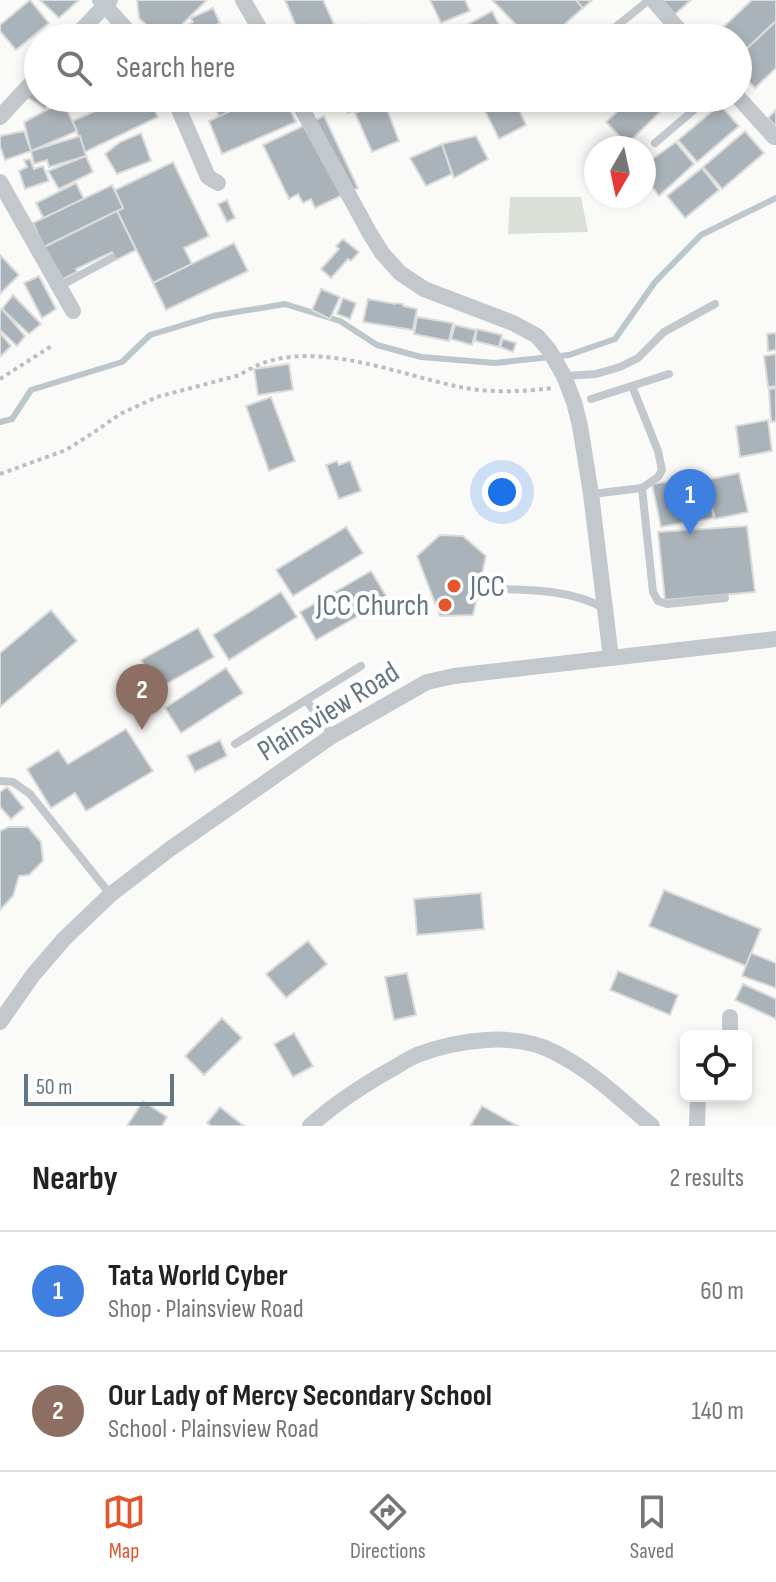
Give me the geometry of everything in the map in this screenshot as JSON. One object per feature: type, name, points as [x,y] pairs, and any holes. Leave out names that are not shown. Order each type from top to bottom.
[{"type":"street","points":[[243,0],[257,24]]},
{"type":"street","points":[[651,0],[673,24]]},
{"type":"street","points":[[86,24],[105,2],[123,24]]},
{"type":"street","points":[[0,117],[24,91]]},
{"type":"street","points":[[180,112],[208,177],[218,183]]},
{"type":"street","points":[[304,112],[369,232],[400,273],[424,289],[513,323],[537,336],[549,350],[566,381],[580,426],[611,658]]},
{"type":"street","points":[[752,112],[774,137]]},
{"type":"street","points":[[0,182],[73,311]]},
{"type":"street","name":"Plainsview Road","points":[[0,1022],[33,975],[64,939],[110,895],[170,849],[332,736],[435,679],[776,639]]},
{"type":"street","points":[[730,1017],[730,1030]]},
{"type":"street","points":[[310,1126],[372,1080],[416,1056],[467,1041],[516,1040],[553,1051],[595,1078],[652,1126]]},
{"type":"street","points":[[697,1126],[698,1102]]},
{"type":"lane","points":[[620,24],[651,0]]},
{"type":"lane","points":[[656,142],[692,112]]},
{"type":"lane","points":[[60,286],[112,258]]},
{"type":"lane","points":[[566,381],[620,367],[638,358],[664,332],[715,304]]},
{"type":"lane","points":[[591,399],[669,374]]},
{"type":"lane","points":[[591,494],[642,488],[658,477],[662,470],[658,451],[632,386]]},
{"type":"lane","points":[[642,488],[653,592],[658,601],[667,604],[725,598]]},
{"type":"lane","points":[[502,589],[544,590],[590,600],[605,609]]},
{"type":"lane","points":[[235,744],[361,666]]},
{"type":"lane","points":[[306,700],[332,736]]},
{"type":"lane","points":[[0,781],[13,782],[30,794],[110,895]]},
{"type":"path","points":[[0,379],[53,345]]},
{"type":"path","points":[[0,474],[66,450],[120,414],[157,397],[240,375],[251,367],[288,356],[340,359],[462,388],[525,392],[566,381]]},
{"type":"shaded area","points":[[510,197],[581,197],[588,232],[508,234]]},
{"type":"building","points":[[30,0],[49,23],[24,24],[24,43],[16,50],[0,31],[0,25]]},
{"type":"building","points":[[40,0],[79,0],[59,18]]},
{"type":"building","points":[[137,0],[207,0],[182,24],[145,24],[139,18]]},
{"type":"building","points":[[285,0],[323,0],[334,24],[295,24]]},
{"type":"building","points":[[430,0],[465,0],[470,11],[441,23]]},
{"type":"building","points":[[576,0],[583,8],[565,24],[515,24],[493,1]]},
{"type":"building","points":[[576,0],[592,0],[583,8]]},
{"type":"building","points":[[662,0],[691,0],[675,14]]},
{"type":"building","points":[[752,0],[776,0],[776,21],[752,44],[752,24],[726,24]]},
{"type":"building","points":[[213,8],[220,23],[189,24],[193,22],[191,18]]},
{"type":"building","points":[[492,11],[499,24],[468,24]]},
{"type":"building","points":[[776,21],[776,68],[755,88],[752,85],[752,44]]},
{"type":"building","points":[[776,110],[776,127],[768,118]]},
{"type":"building","points":[[43,112],[68,112],[77,131],[31,151],[24,122]]},
{"type":"building","points":[[93,112],[156,112],[158,117],[85,152],[72,121]]},
{"type":"building","points":[[217,112],[246,112],[222,123]]},
{"type":"building","points":[[228,112],[291,112],[296,122],[222,154],[209,121]]},
{"type":"building","points":[[388,112],[399,141],[372,152],[355,113]]},
{"type":"building","points":[[486,112],[520,112],[526,125],[499,139]]},
{"type":"building","points":[[617,112],[660,112],[635,136],[619,136],[606,122]]},
{"type":"building","points":[[712,112],[726,112],[739,126],[697,162],[678,140]]},
{"type":"building","points":[[324,116],[358,188],[315,208],[311,199],[303,203],[298,194],[289,199],[263,145]]},
{"type":"building","points":[[24,131],[31,151],[5,160],[0,136]]},
{"type":"building","points":[[745,131],[764,153],[722,189],[703,167]]},
{"type":"building","points":[[141,133],[151,161],[117,174],[105,154],[120,142]]},
{"type":"building","points":[[80,136],[86,156],[49,167],[47,160],[34,164],[31,151]]},
{"type":"building","points":[[476,136],[488,159],[454,178],[442,144]]},
{"type":"building","points":[[676,142],[694,164],[659,196],[656,192],[656,156]]},
{"type":"building","points":[[442,144],[452,174],[426,186],[410,158]]},
{"type":"building","points":[[86,156],[93,172],[59,189],[48,171]]},
{"type":"building","points":[[30,159],[34,169],[43,166],[49,181],[25,189],[19,171],[27,167],[24,160]]},
{"type":"building","points":[[173,162],[209,236],[184,248],[192,264],[153,283],[117,211],[123,208],[115,190]]},
{"type":"building","points":[[702,168],[719,190],[685,218],[667,196]]},
{"type":"building","points":[[76,183],[84,199],[44,219],[36,203]]},
{"type":"building","points":[[112,185],[123,208],[44,247],[33,223]]},
{"type":"building","points":[[227,200],[235,218],[227,222],[218,204]]},
{"type":"building","points":[[117,211],[136,250],[116,260],[112,252],[76,269],[77,272],[61,280],[44,247]]},
{"type":"building","points":[[343,239],[359,252],[331,278],[321,269],[339,249],[336,246]]},
{"type":"building","points":[[234,243],[248,271],[166,310],[153,283]]},
{"type":"building","points":[[0,255],[19,275],[0,294]]},
{"type":"building","points":[[39,276],[56,309],[42,318],[24,283]]},
{"type":"building","points":[[321,289],[340,297],[330,319],[312,310]]},
{"type":"building","points":[[13,295],[41,324],[29,334],[2,309]]},
{"type":"building","points":[[343,298],[356,303],[350,319],[337,314]]},
{"type":"building","points":[[368,299],[417,309],[413,330],[363,322]]},
{"type":"building","points":[[2,309],[25,336],[17,346],[0,330]]},
{"type":"building","points":[[417,317],[453,323],[449,341],[414,334]]},
{"type":"building","points":[[455,325],[476,330],[472,345],[451,339]]},
{"type":"building","points":[[477,329],[502,335],[499,347],[475,341]]},
{"type":"building","points":[[0,333],[11,346],[1,356],[0,355]]},
{"type":"building","points":[[776,333],[776,350],[768,351],[767,334]]},
{"type":"building","points":[[503,339],[516,343],[513,352],[500,347]]},
{"type":"building","points":[[776,354],[776,386],[768,387],[764,356]]},
{"type":"building","points":[[289,364],[293,390],[258,395],[254,369]]},
{"type":"building","points":[[776,388],[776,421],[771,422],[769,389]]},
{"type":"building","points":[[271,397],[295,461],[269,471],[246,406]]},
{"type":"building","points":[[768,420],[772,451],[740,457],[736,426]]},
{"type":"building","points":[[337,461],[339,465],[350,461],[361,491],[339,499],[326,465]]},
{"type":"building","points":[[739,473],[748,512],[715,519],[706,480]]},
{"type":"building","points":[[685,479],[705,479],[714,518],[692,521]]},
{"type":"building","points":[[685,479],[691,521],[661,527],[652,484]]},
{"type":"building","points":[[747,526],[755,592],[665,600],[658,532]]},
{"type":"building","points":[[346,527],[363,553],[293,596],[276,570]]},
{"type":"building","name":"JCC","points":[[440,535],[463,536],[486,556],[473,615],[440,616],[417,556]]},
{"type":"building","points":[[371,571],[388,599],[316,640],[300,612]]},
{"type":"building","points":[[281,592],[297,617],[229,660],[213,635]]},
{"type":"building","points":[[51,610],[77,641],[0,707],[0,653]]},
{"type":"building","points":[[198,628],[214,657],[157,689],[141,660]]},
{"type":"building","points":[[226,668],[243,693],[181,733],[165,708]]},
{"type":"building","points":[[126,729],[153,771],[86,811],[75,793],[51,808],[27,769],[58,750],[68,764]]},
{"type":"building","points":[[220,740],[227,756],[195,772],[187,756]]},
{"type":"building","points":[[7,787],[24,808],[11,819],[0,807],[0,792]]},
{"type":"building","points":[[8,827],[28,827],[41,842],[43,861],[29,875],[19,876],[13,896],[0,910],[0,831]]},
{"type":"building","points":[[664,890],[761,929],[746,966],[649,926]]},
{"type":"building","points":[[481,893],[484,929],[417,935],[414,899]]},
{"type":"building","points":[[308,941],[327,964],[286,998],[266,974]]},
{"type":"building","points":[[751,953],[776,963],[776,988],[742,976]]},
{"type":"building","points":[[618,971],[678,995],[670,1015],[610,990]]},
{"type":"building","points":[[407,973],[416,1015],[394,1020],[385,977]]},
{"type":"building","points":[[743,984],[776,999],[776,1019],[735,1000]]},
{"type":"building","points":[[222,1018],[242,1038],[204,1075],[185,1056]]},
{"type":"building","points":[[294,1033],[313,1066],[293,1077],[274,1044]]},
{"type":"building","points":[[143,1101],[167,1117],[162,1126],[127,1126]]},
{"type":"building","points":[[482,1106],[518,1126],[470,1126]]},
{"type":"building","points":[[220,1107],[244,1126],[211,1126],[207,1123]]},
{"type":"waterway","points":[[0,422],[12,419],[31,390],[122,362],[150,335],[213,316],[285,304],[340,321],[377,345],[421,357],[495,363],[569,355],[615,339],[655,282],[701,235],[776,198]]},
{"type":"place","name":"Tata World Cyber","points":[[690,535]]},
{"type":"place","name":"JCC","points":[[454,586]]},
{"type":"place","name":"JCC Church","points":[[445,605]]},
{"type":"place","name":"Our Lady of Mercy Secondary School","points":[[142,730]]}]
